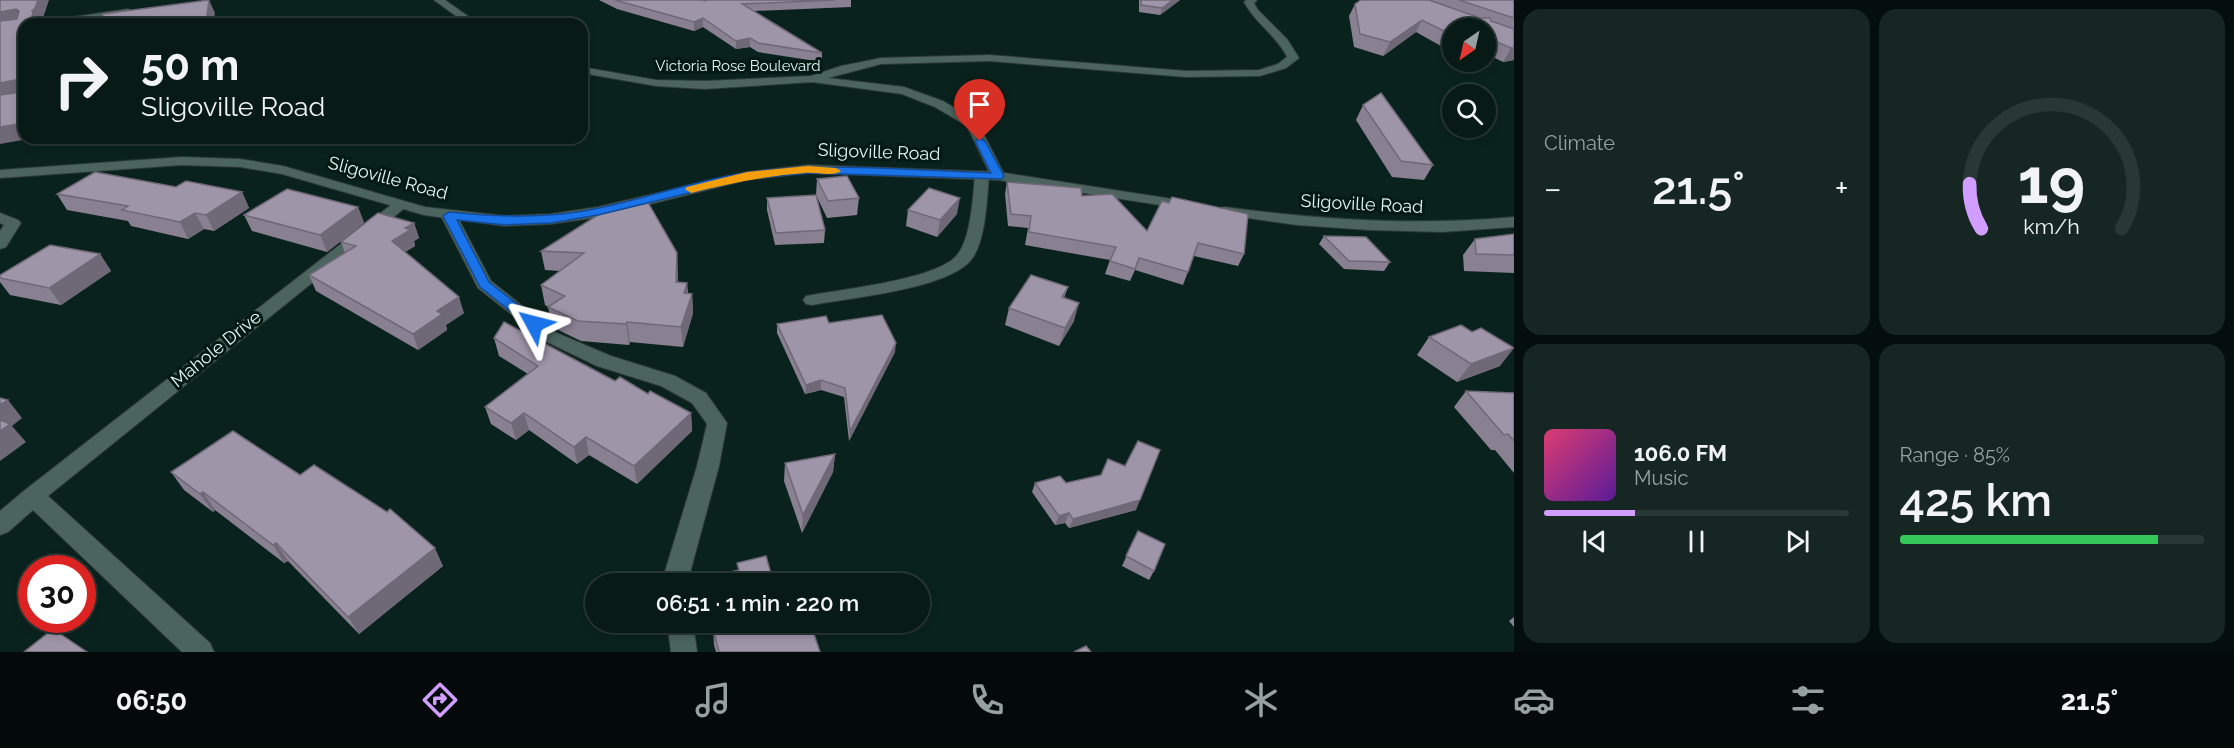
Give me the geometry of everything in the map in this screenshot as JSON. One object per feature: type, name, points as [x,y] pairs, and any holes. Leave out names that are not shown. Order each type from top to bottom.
[{"type":"street","points":[[439,0],[465,18]]},
{"type":"street","points":[[812,79],[845,68],[881,61],[989,58],[1186,74],[1260,74],[1282,66],[1293,58],[1287,44],[1256,17],[1249,2],[1252,0]]},
{"type":"street","points":[[88,18],[136,11]]},
{"type":"street","name":"Victoria Rose Boulevard","points":[[588,71],[656,83],[705,85],[812,79],[904,91],[939,104],[972,124],[990,176]]},
{"type":"street","name":"Sligoville Road","points":[[0,174],[182,161],[240,164],[283,170],[449,216],[505,221],[551,219],[598,212],[747,176],[808,170],[990,176],[1284,220],[1430,228],[1514,222]]},
{"type":"street","points":[[812,300],[930,278],[964,258],[978,222],[990,176]]},
{"type":"street","name":"Mahole Drive","points":[[0,525],[33,496],[400,204]]},
{"type":"street","points":[[449,216],[484,284],[551,337],[604,361],[668,381],[699,398],[717,423],[708,466],[676,573]]},
{"type":"street","points":[[0,218],[13,223],[0,244]]},
{"type":"street","points":[[33,496],[201,652]]},
{"type":"street","points":[[681,633],[684,652]]},
{"type":"building","points":[[0,0],[38,0],[31,18],[18,18],[18,83],[15,80],[0,83],[0,21],[17,19],[19,11],[16,9],[0,12]]},
{"type":"building","points":[[209,0],[207,18],[103,18],[103,14]]},
{"type":"building","points":[[615,0],[835,0],[742,4],[822,53],[758,43],[750,38],[736,41],[703,18],[694,22]]},
{"type":"building","points":[[1141,0],[1173,0],[1162,8],[1141,5]]},
{"type":"building","points":[[1361,0],[1429,0],[1480,18],[1442,18],[1442,30],[1422,20],[1390,42],[1360,34],[1355,4]]},
{"type":"building","points":[[1459,0],[1514,0],[1514,18]]},
{"type":"building","points":[[1496,23],[1514,29],[1514,48],[1496,42]]},
{"type":"building","points":[[18,83],[18,124],[0,127],[0,95],[15,93]]},
{"type":"building","points":[[1381,93],[1433,165],[1401,161],[1363,105]]},
{"type":"building","points":[[95,172],[176,187],[186,181],[242,192],[206,215],[195,213],[180,222],[122,210],[128,206],[57,194]]},
{"type":"building","points":[[847,176],[859,198],[828,201],[817,179]]},
{"type":"building","points":[[1007,182],[1081,188],[1082,196],[1112,194],[1147,231],[1162,201],[1169,203],[1172,197],[1248,214],[1244,254],[1198,243],[1188,272],[1139,258],[1135,269],[1110,261],[1116,247],[1029,232],[1031,216],[1011,214]]},
{"type":"building","points":[[929,188],[960,198],[940,220],[908,210]]},
{"type":"building","points":[[287,189],[358,207],[320,235],[244,215]]},
{"type":"building","points":[[816,195],[825,230],[776,233],[767,198]]},
{"type":"building","points":[[646,199],[677,253],[676,282],[687,283],[684,293],[692,294],[681,327],[627,322],[626,324],[578,321],[548,307],[565,296],[541,285],[584,253],[541,251],[609,208]]},
{"type":"building","points":[[378,213],[414,223],[405,228],[410,230],[392,241],[459,297],[437,311],[442,314],[413,334],[309,275],[356,246],[341,242]]},
{"type":"building","points":[[1514,234],[1514,255],[1476,254],[1475,239]]},
{"type":"building","points":[[1324,236],[1366,237],[1390,262],[1349,261]]},
{"type":"building","points":[[50,245],[100,254],[49,288],[0,278],[0,275]]},
{"type":"building","points":[[1031,275],[1068,287],[1062,297],[1079,303],[1065,328],[1009,308]]},
{"type":"building","points":[[882,315],[896,343],[850,431],[845,388],[821,380],[806,385],[777,324],[826,316],[829,323]]},
{"type":"building","points":[[504,322],[615,381],[620,377],[648,394],[650,391],[691,413],[634,466],[586,437],[574,447],[524,413],[511,423],[485,407],[538,366],[494,338]]},
{"type":"building","points":[[1461,325],[1472,332],[1481,328],[1514,348],[1471,364],[1429,337]]},
{"type":"building","points":[[1466,391],[1514,393],[1514,441],[1508,434],[1504,435]]},
{"type":"building","points":[[0,398],[8,400],[0,405]]},
{"type":"building","points":[[0,420],[10,424],[0,431]]},
{"type":"building","points":[[233,431],[300,475],[314,465],[387,512],[390,509],[435,548],[348,617],[276,543],[273,545],[203,492],[200,494],[171,472]]},
{"type":"building","points":[[1138,441],[1160,450],[1140,500],[1073,519],[1069,513],[1059,516],[1035,483],[1060,476],[1066,483],[1101,475],[1108,459],[1125,466]]},
{"type":"building","points":[[835,454],[803,515],[785,463]]},
{"type":"building","points":[[1138,531],[1165,544],[1154,571],[1126,556]]},
{"type":"building","points":[[766,556],[771,573],[726,573],[739,570],[737,563]]},
{"type":"building","points":[[48,633],[59,633],[87,652],[24,652]]},
{"type":"building","points":[[714,633],[814,633],[820,652],[719,652]]},
{"type":"building","points":[[1086,646],[1091,652],[1074,652]]},
{"type":"slow traffic","points":[[691,189],[747,176],[808,170],[836,171]]},
{"type":"route","points":[[534,324],[484,284],[449,216],[505,221],[551,219],[598,212],[747,176],[808,170],[998,176],[980,141]]}]
